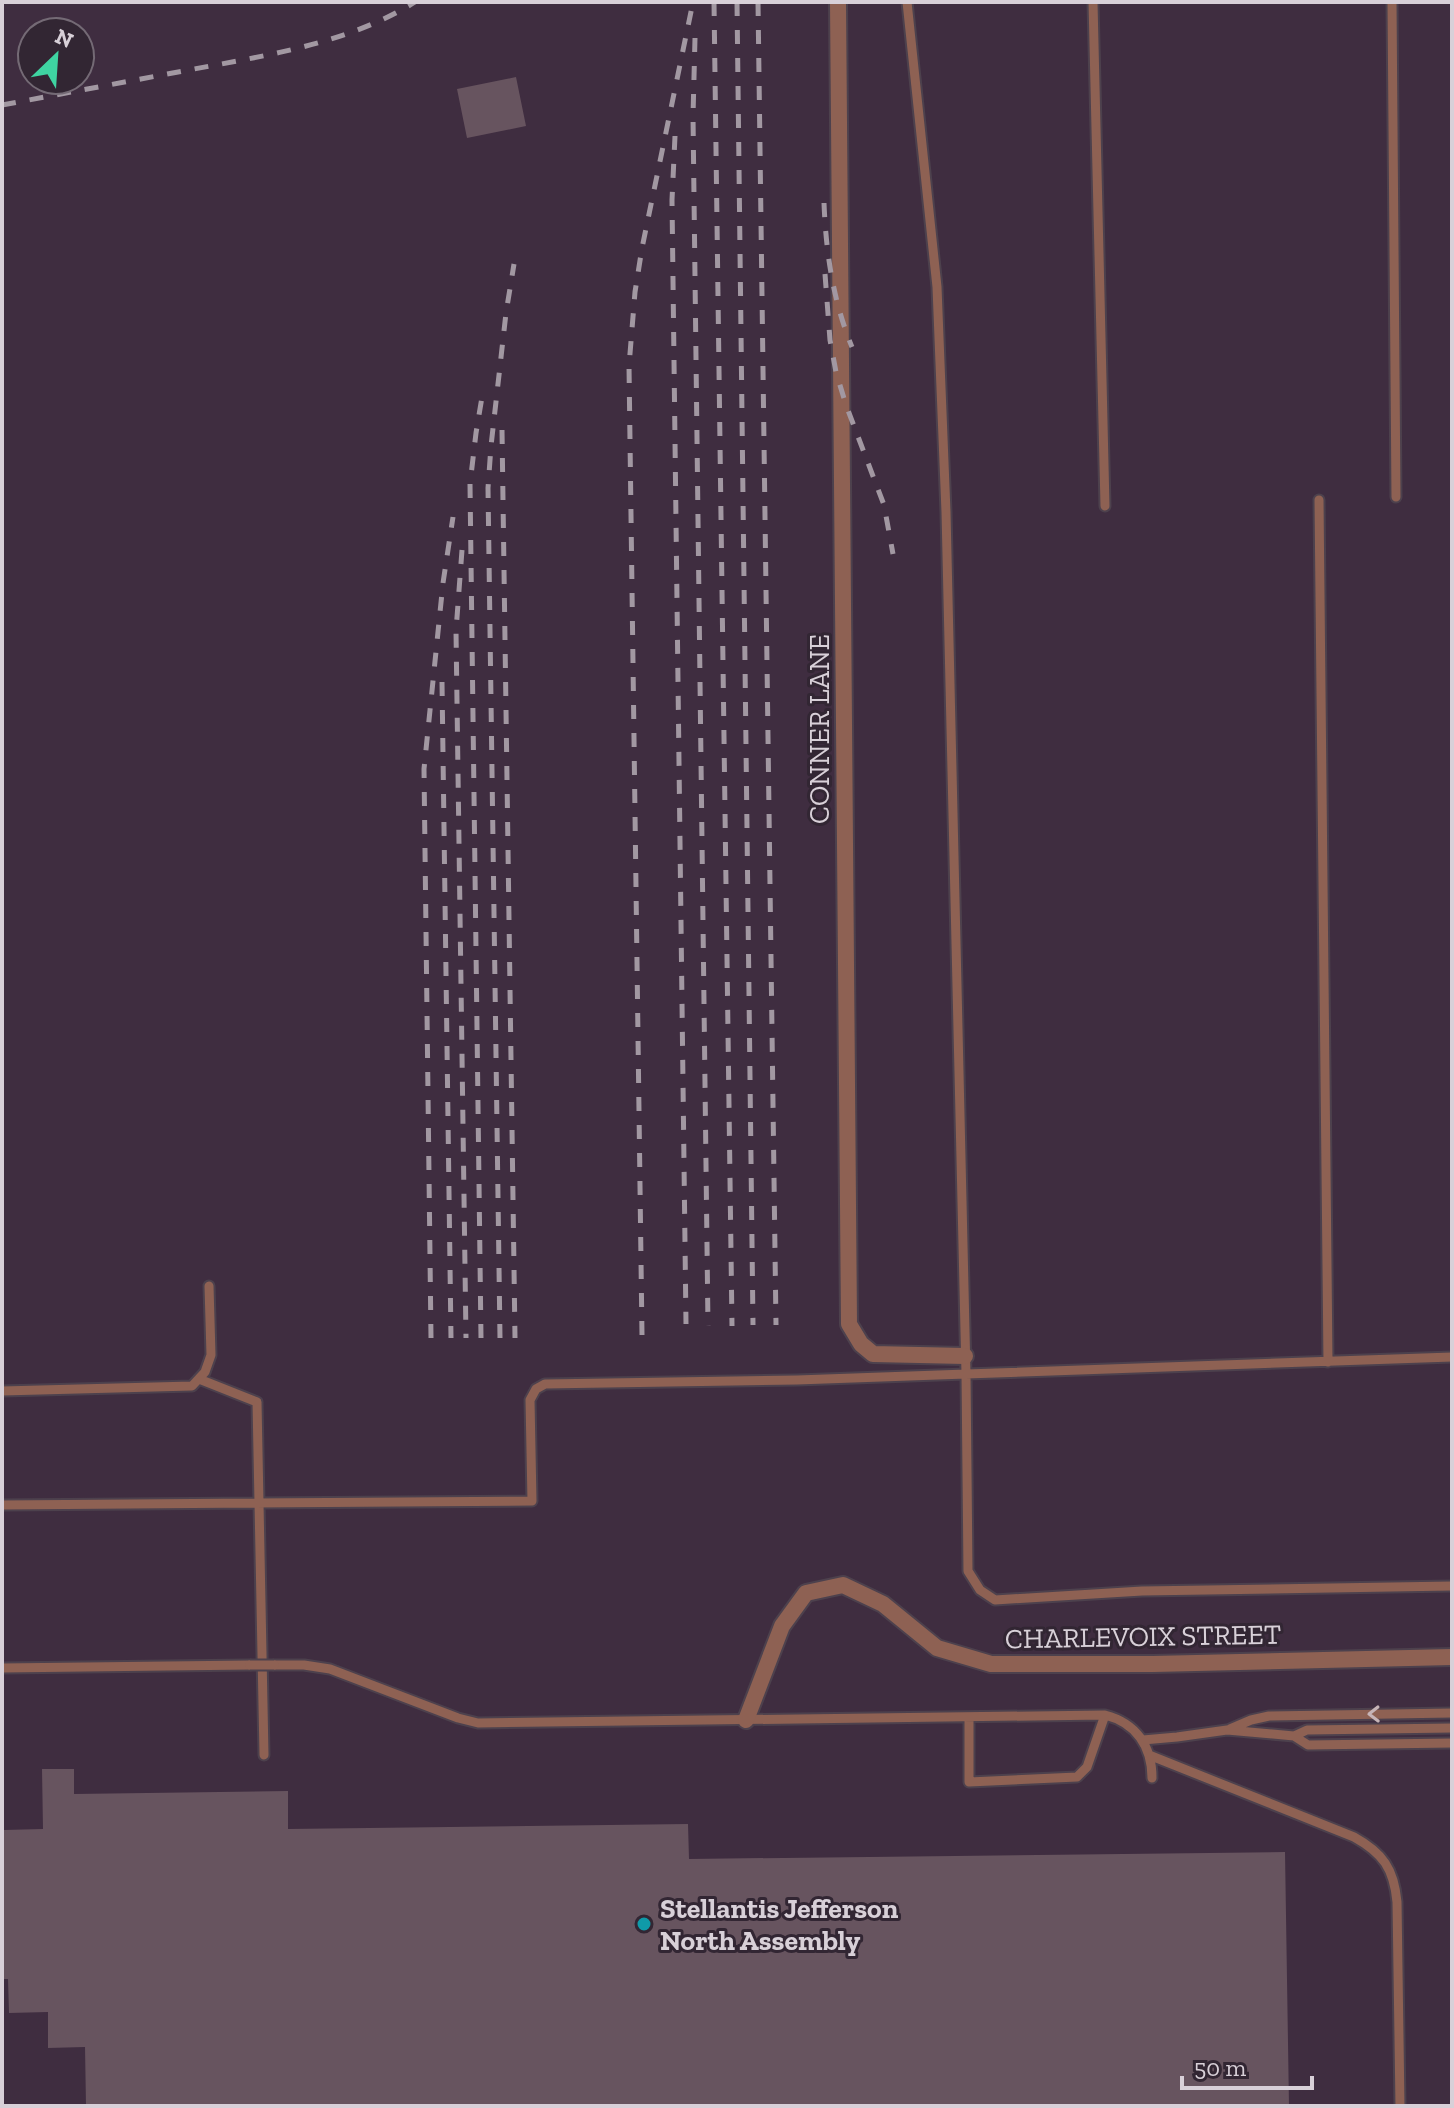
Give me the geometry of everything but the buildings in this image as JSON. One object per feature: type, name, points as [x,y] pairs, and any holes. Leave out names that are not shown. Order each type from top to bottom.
[{"type":"street","name":"CONNER LANE","points":[[838,2],[849,1324],[861,1344],[873,1354],[965,1356]]},
{"type":"street","name":"CHARLEVOIX STREET","points":[[746,1720],[782,1626],[806,1593],[843,1585],[883,1604],[937,1648],[991,1664],[1153,1664],[1452,1657]]},
{"type":"lane","points":[[907,2],[935,271],[946,512],[968,1571],[980,1590],[995,1600],[1142,1591],[1452,1586]]},
{"type":"lane","points":[[1093,2],[1105,506]]},
{"type":"lane","points":[[1392,2],[1396,497]]},
{"type":"lane","points":[[1319,500],[1328,1362]]},
{"type":"lane","points":[[2,1391],[192,1386],[205,1372],[211,1355],[209,1286]]},
{"type":"lane","points":[[2,1505],[532,1501],[530,1400],[536,1389],[545,1384],[797,1380],[1452,1357]]},
{"type":"lane","points":[[199,1379],[257,1402],[264,1755]]},
{"type":"lane","points":[[2,1668],[304,1665],[330,1669],[478,1723],[1105,1715],[1124,1722],[1143,1740],[1152,1778]]},
{"type":"lane","points":[[1227,1730],[1269,1716],[1452,1713]]},
{"type":"lane","points":[[969,1717],[969,1782],[1077,1777],[1087,1767],[1105,1715]]},
{"type":"lane","points":[[1294,1736],[1307,1730],[1452,1728]]},
{"type":"lane","points":[[1143,1740],[1227,1730],[1294,1736],[1308,1745],[1452,1743]]},
{"type":"lane","points":[[1149,1755],[1354,1837],[1370,1846],[1387,1864],[1395,1883],[1397,1902],[1400,2106]]},
{"type":"shaded area","points":[[2,2],[1452,2],[1452,2106],[2,2106]]},
{"type":"railway","points":[[2,105],[308,46],[363,28],[415,2]]},
{"type":"railway","points":[[642,1335],[629,366],[642,248],[693,2]]},
{"type":"railway","points":[[714,2],[732,1326]]},
{"type":"railway","points":[[737,2],[753,1325]]},
{"type":"railway","points":[[758,2],[776,1325]]},
{"type":"railway","points":[[695,38],[693,116],[708,1326]]},
{"type":"railway","points":[[675,136],[672,200],[686,1324]]},
{"type":"railway","points":[[824,203],[832,276],[852,347]]},
{"type":"railway","points":[[500,1338],[488,488],[514,264]]},
{"type":"railway","points":[[825,274],[836,372],[884,505],[893,554]]},
{"type":"railway","points":[[481,1338],[470,484],[482,397]]},
{"type":"railway","points":[[502,430],[515,1338]]},
{"type":"railway","points":[[431,1338],[424,769],[453,517]]},
{"type":"railway","points":[[462,550],[456,631],[466,1338]]},
{"type":"railway","points":[[442,682],[451,1338]]},
{"type":"place","name":"Stellantis Jefferson North Assembly","points":[[644,1924]]}]
